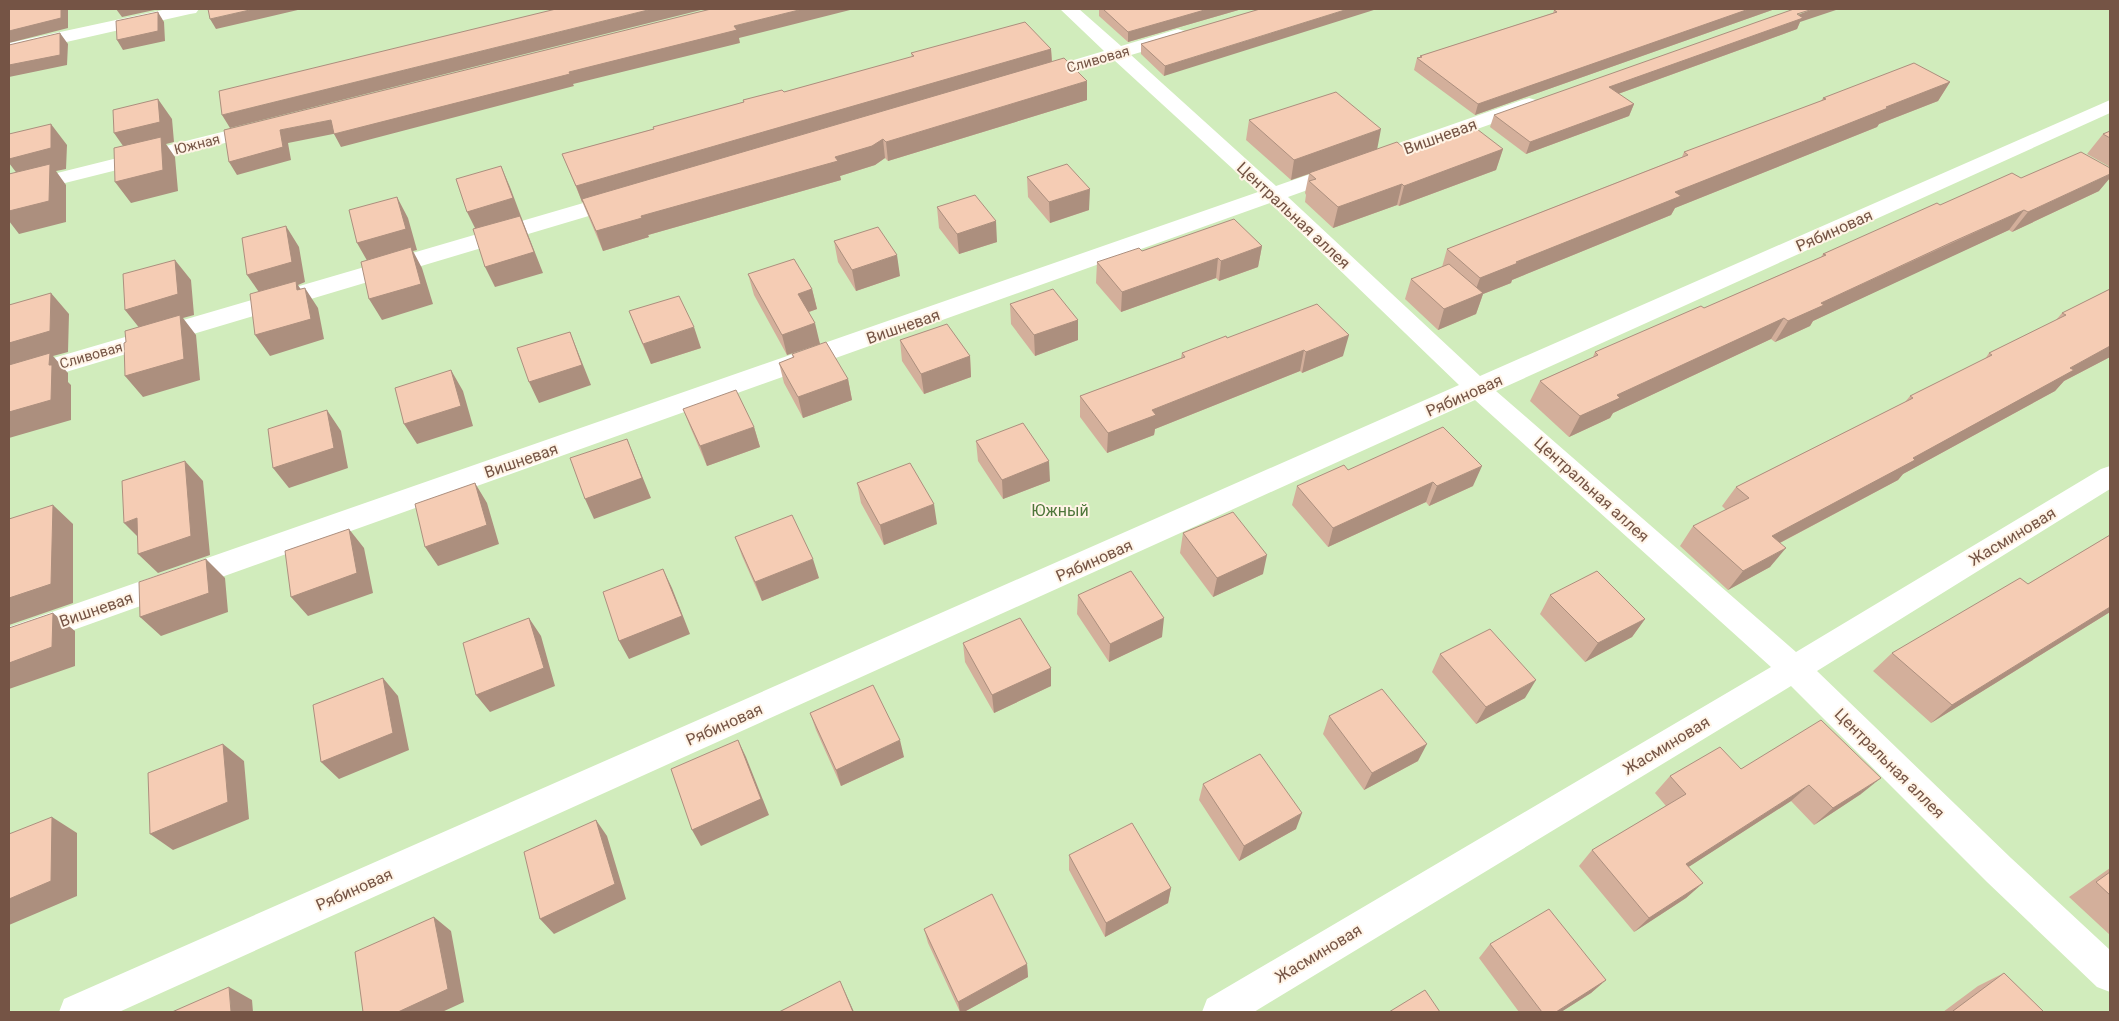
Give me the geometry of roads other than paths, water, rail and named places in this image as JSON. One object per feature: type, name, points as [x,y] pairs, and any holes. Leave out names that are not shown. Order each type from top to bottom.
[{"type":"street","points":[[9,49],[190,9]]},
{"type":"street","name":"Центральная аллея","points":[[1069,9],[1274,195],[1478,389],[1794,669],[1999,870],[2110,974]]},
{"type":"street","name":"Сливовая","points":[[1022,81],[1201,28]]},
{"type":"street","name":"Вишневая","points":[[9,640],[1554,95]]},
{"type":"street","name":"Рябиновая","points":[[77,1012],[2110,106]]},
{"type":"street","name":"Южная","points":[[9,191],[279,123]]},
{"type":"street","name":"Сливовая","points":[[9,380],[640,194]]},
{"type":"street","name":"Жасминовая","points":[[1220,1012],[1794,669],[2110,476]]},
{"type":"park label","name":"Южный","points":[[1060,510]]}]
